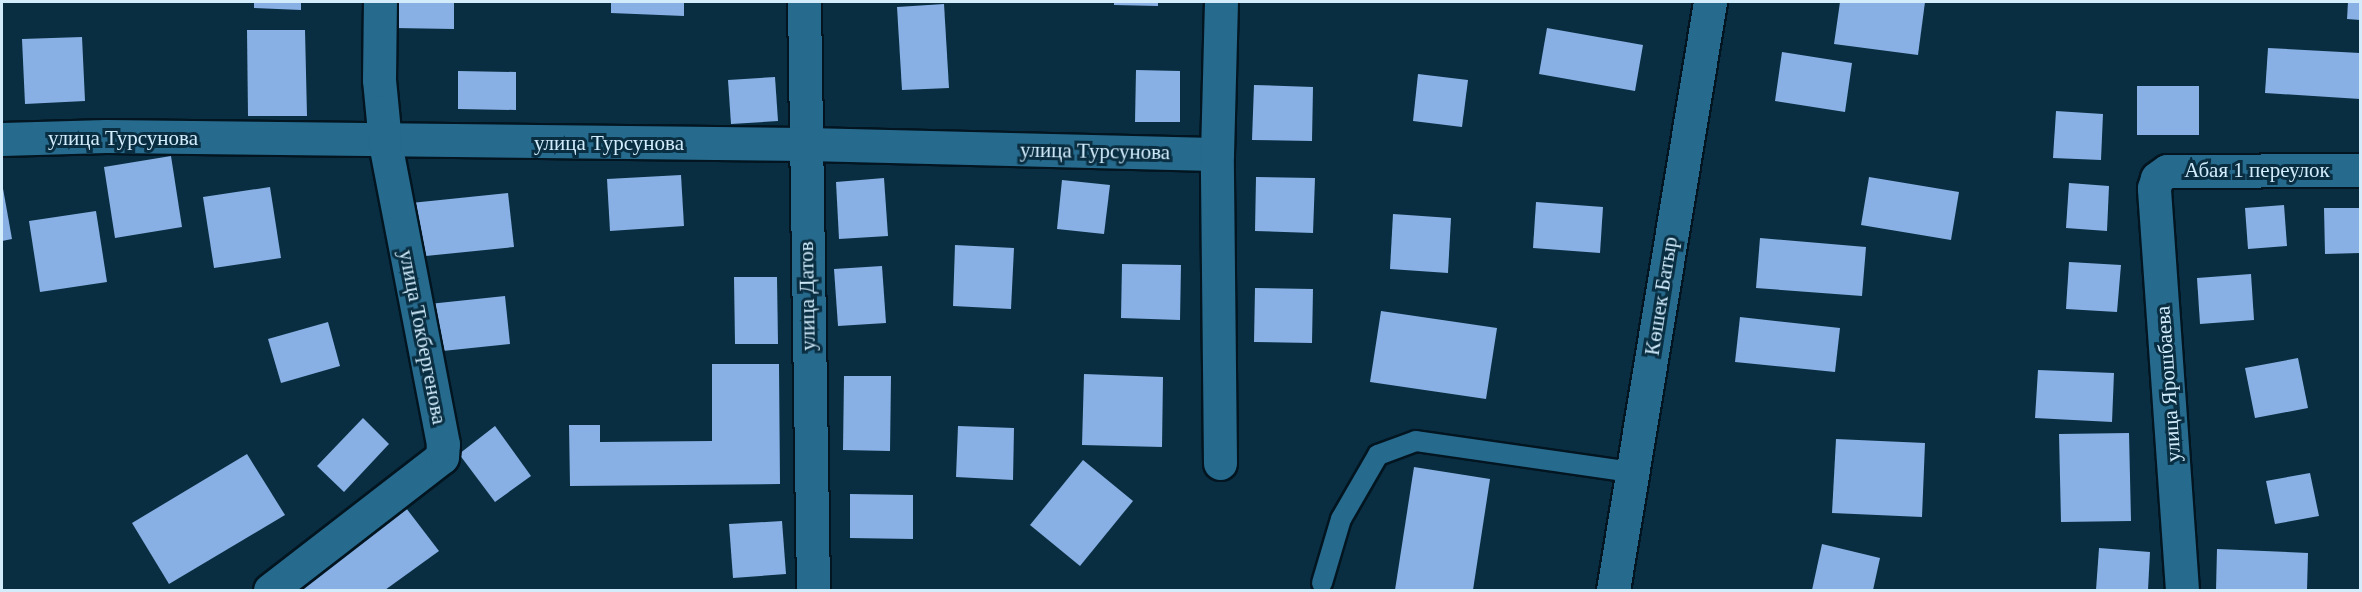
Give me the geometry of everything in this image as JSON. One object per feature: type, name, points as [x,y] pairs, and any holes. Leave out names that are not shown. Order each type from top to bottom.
[{"type":"street","name":"улица Токбергенова","points":[[270,591],[442,458],[443,444],[386,142],[380,81],[380,2]]},
{"type":"street","name":"улица Датов","points":[[804,2],[804,144],[813,591]]},
{"type":"street","points":[[1220,463],[1217,154],[1221,2]]},
{"type":"street","name":"Көшек Батыр","points":[[1613,591],[1710,2]]},
{"type":"street","name":"улица Турсунова","points":[[2,139],[106,136],[386,142],[804,144],[1217,154]]},
{"type":"street","name":"Абая 1 переулок","points":[[2157,178],[2167,171],[2361,170]]},
{"type":"street","name":"улица Ярошбаева","points":[[2157,178],[2154,188],[2182,591]]},
{"type":"lane","points":[[1322,583],[1341,519],[1378,454],[1416,441],[1632,472]]},
{"type":"building","points":[[254,2],[301,2],[301,10],[254,8]]},
{"type":"building","points":[[395,2],[454,2],[454,29],[394,28]]},
{"type":"building","points":[[611,2],[684,2],[684,16],[611,13]]},
{"type":"building","points":[[1114,2],[1158,2],[1158,6],[1114,5]]},
{"type":"building","points":[[1840,2],[1925,2],[1918,55],[1834,44]]},
{"type":"building","points":[[2348,2],[2360,2],[2360,20],[2347,19]]},
{"type":"building","points":[[944,4],[949,88],[902,90],[897,7]]},
{"type":"building","points":[[1547,28],[1643,45],[1635,91],[1539,74]]},
{"type":"building","points":[[247,30],[305,30],[307,116],[248,116]]},
{"type":"building","points":[[82,37],[85,101],[25,104],[22,39]]},
{"type":"building","points":[[2268,48],[2360,53],[2360,99],[2265,93]]},
{"type":"building","points":[[1782,52],[1852,63],[1845,112],[1775,101]]},
{"type":"building","points":[[1136,70],[1180,71],[1180,122],[1135,122]]},
{"type":"building","points":[[458,71],[516,72],[516,110],[458,109]]},
{"type":"building","points":[[1418,74],[1468,80],[1462,127],[1413,121]]},
{"type":"building","points":[[775,77],[778,121],[731,124],[728,80]]},
{"type":"building","points":[[1254,85],[1313,87],[1312,141],[1252,140]]},
{"type":"building","points":[[2137,86],[2199,86],[2199,135],[2137,135]]},
{"type":"building","points":[[2056,111],[2103,114],[2101,160],[2053,158]]},
{"type":"building","points":[[171,156],[182,227],[115,238],[104,167]]},
{"type":"building","points":[[681,175],[684,226],[610,231],[607,179]]},
{"type":"building","points":[[1256,177],[1315,178],[1313,233],[1255,231]]},
{"type":"building","points":[[1869,177],[1959,192],[1951,240],[1861,225]]},
{"type":"building","points":[[884,178],[888,236],[839,239],[836,182]]},
{"type":"building","points":[[1062,180],[1110,185],[1104,234],[1057,229]]},
{"type":"building","points":[[2,183],[12,239],[2,241]]},
{"type":"building","points":[[2069,183],[2109,186],[2107,231],[2066,228]]},
{"type":"building","points":[[270,187],[281,258],[214,268],[203,197]]},
{"type":"building","points":[[508,193],[514,247],[416,257],[411,203]]},
{"type":"building","points":[[1536,202],[1603,207],[1600,253],[1533,248]]},
{"type":"building","points":[[2284,205],[2287,246],[2248,249],[2245,208]]},
{"type":"building","points":[[2324,208],[2360,208],[2360,253],[2325,254]]},
{"type":"building","points":[[96,211],[107,282],[40,292],[29,221]]},
{"type":"building","points":[[1393,214],[1451,218],[1448,273],[1390,269]]},
{"type":"building","points":[[1760,238],[1866,247],[1862,296],[1756,288]]},
{"type":"building","points":[[955,245],[1014,248],[1011,309],[953,306]]},
{"type":"building","points":[[2069,262],[2121,265],[2117,312],[2066,309]]},
{"type":"building","points":[[1122,264],[1181,265],[1180,320],[1121,318]]},
{"type":"building","points":[[882,266],[886,323],[838,326],[834,269]]},
{"type":"building","points":[[2251,274],[2254,320],[2200,324],[2197,278]]},
{"type":"building","points":[[734,277],[777,277],[778,344],[735,344]]},
{"type":"building","points":[[1255,288],[1313,289],[1312,343],[1254,342]]},
{"type":"building","points":[[505,296],[510,344],[433,352],[429,304]]},
{"type":"building","points":[[1381,311],[1497,328],[1486,399],[1370,382]]},
{"type":"building","points":[[1740,317],[1840,328],[1835,372],[1735,362]]},
{"type":"building","points":[[328,322],[340,366],[281,383],[268,339]]},
{"type":"building","points":[[2298,358],[2308,408],[2255,418],[2245,368]]},
{"type":"building","points":[[712,364],[779,364],[780,484],[570,486],[569,425],[600,425],[600,442],[712,441]]},
{"type":"building","points":[[2038,370],[2114,373],[2112,422],[2035,418]]},
{"type":"building","points":[[1084,374],[1163,377],[1162,447],[1082,445]]},
{"type":"building","points":[[844,376],[891,376],[890,451],[843,450]]},
{"type":"building","points":[[363,418],[389,444],[344,492],[317,466]]},
{"type":"building","points":[[495,426],[531,476],[495,502],[459,454]]},
{"type":"building","points":[[958,426],[1014,428],[1013,480],[956,477]]},
{"type":"building","points":[[2129,433],[2131,521],[2061,522],[2059,434]]},
{"type":"building","points":[[1836,439],[1925,443],[1922,517],[1832,513]]},
{"type":"building","points":[[247,454],[285,515],[169,584],[132,523]]},
{"type":"building","points":[[1083,460],[1133,501],[1080,566],[1030,525]]},
{"type":"building","points":[[1414,467],[1490,479],[1473,590],[1395,590]]},
{"type":"building","points":[[2310,473],[2319,516],[2275,524],[2266,481]]},
{"type":"building","points":[[850,494],[913,495],[913,539],[850,538]]},
{"type":"building","points":[[403,504],[439,551],[385,590],[286,590]]},
{"type":"building","points":[[782,521],[786,574],[733,578],[729,524]]},
{"type":"building","points":[[1822,544],[1880,558],[1873,590],[1812,590]]},
{"type":"building","points":[[2099,548],[2150,552],[2148,590],[2096,590]]},
{"type":"building","points":[[2217,549],[2308,553],[2307,590],[2216,590]]}]
